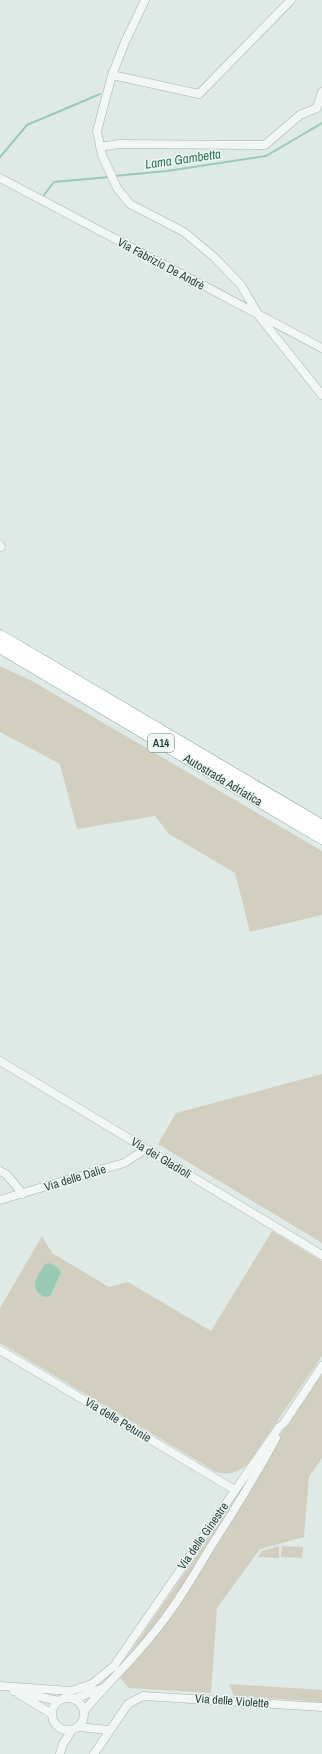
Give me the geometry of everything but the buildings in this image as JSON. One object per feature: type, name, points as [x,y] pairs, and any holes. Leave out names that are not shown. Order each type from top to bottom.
[{"type":"highway","name":"Autostrada Adriatica","points":[[0,636],[322,826]]},
{"type":"highway","name":"Autostrada Adriatica","points":[[0,648],[322,838]]},
{"type":"street","points":[[145,0],[125,42],[112,75],[97,131],[102,155],[117,188],[130,204],[184,232],[214,257],[242,285],[259,316],[322,395]]},
{"type":"street","points":[[112,75],[198,94],[291,0]]},
{"type":"street","points":[[100,147],[119,144],[265,145],[300,115],[317,108],[322,92]]},
{"type":"street","name":"Via Fabrizio De Andrè","points":[[0,178],[322,348]]},
{"type":"street","name":"Via dei Gladioli","points":[[0,1061],[322,1255]]},
{"type":"street","name":"Via delle Dalie","points":[[0,1200],[124,1164],[146,1149]]},
{"type":"street","points":[[0,1171],[6,1174],[23,1194]]},
{"type":"street","name":"Via delle Petunie","points":[[0,1350],[235,1490]]},
{"type":"street","name":"Via delle Ginestre","points":[[73,1695],[92,1684],[114,1666],[279,1427],[284,1424],[322,1366]]},
{"type":"street","points":[[60,1754],[63,1744],[76,1728],[84,1714],[104,1687],[127,1665],[152,1635],[181,1595],[262,1464],[284,1424]]},
{"type":"street","points":[[63,1744],[58,1727],[55,1724],[52,1709],[59,1701],[73,1695],[104,1687]]},
{"type":"street","points":[[0,1688],[73,1695],[82,1705],[84,1714],[97,1729]]},
{"type":"street","points":[[0,1688],[59,1701]]},
{"type":"street","points":[[13,1691],[52,1714]]},
{"type":"street","name":"Via delle Violette","points":[[109,1730],[128,1704],[143,1696],[322,1707]]},
{"type":"street","points":[[58,1727],[63,1730],[76,1728],[109,1730],[94,1754]]},
{"type":"shaded area","points":[[0,666],[32,681],[322,851],[322,915],[250,932],[235,873],[169,834],[155,816],[77,829],[60,764],[0,732]]},
{"type":"shaded area","points":[[322,1074],[322,1243],[158,1144],[176,1113]]},
{"type":"shaded area","points":[[272,1231],[322,1261],[322,1356],[247,1465],[236,1472],[216,1472],[0,1343],[0,1308],[42,1236],[52,1253],[109,1287],[128,1282],[211,1331]]},
{"type":"shaded area","points":[[49,1263],[57,1267],[61,1272],[50,1296],[44,1297],[36,1290],[35,1286],[39,1273],[45,1264]]},
{"type":"shaded area","points":[[322,1374],[322,1458],[309,1477],[304,1537],[260,1549],[217,1608],[211,1693],[129,1688],[119,1677],[119,1668]]},
{"type":"shaded area","points":[[279,1546],[279,1558],[258,1557],[262,1551]]},
{"type":"shaded area","points":[[282,1546],[303,1547],[302,1558],[281,1557]]},
{"type":"shaded area","points":[[229,1684],[322,1690],[322,1702],[234,1696]]},
{"type":"waterway","points":[[0,157],[27,125],[100,94]]},
{"type":"waterway","name":"Lama Gambetta","points":[[114,176],[167,171],[266,156],[322,123]]},
{"type":"waterway","name":"Lama Gambetta","points":[[44,195],[54,182],[109,177]]}]
